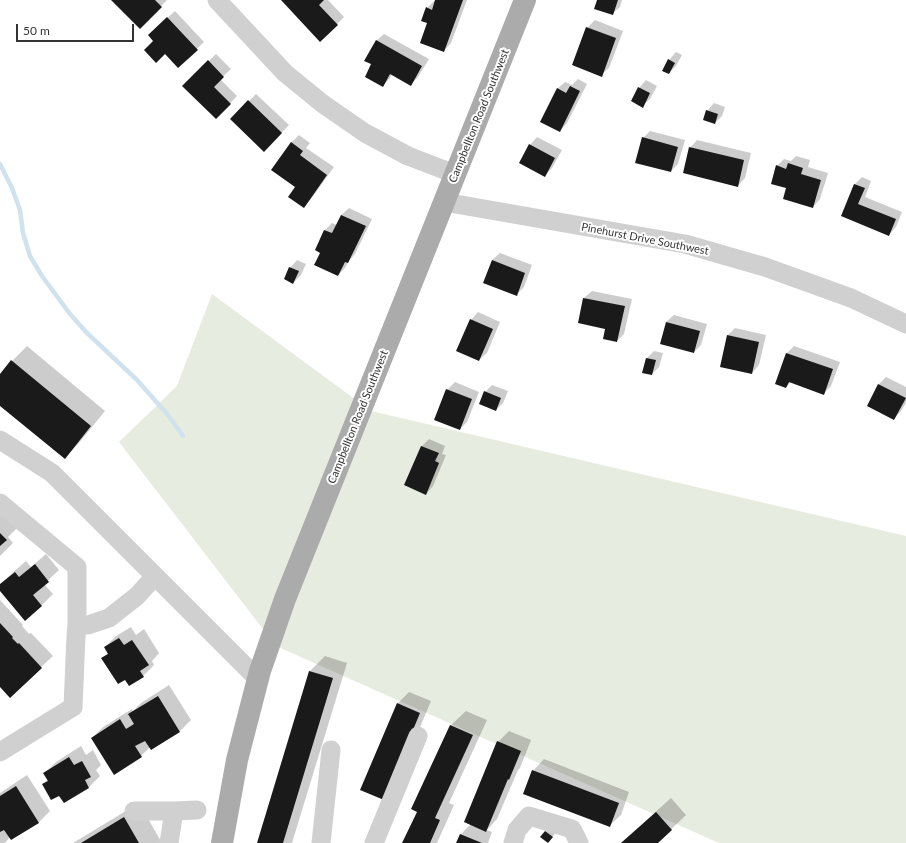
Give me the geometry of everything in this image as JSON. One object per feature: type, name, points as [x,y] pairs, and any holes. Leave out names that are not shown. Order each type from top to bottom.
[{"type":"main road","name":"Campbellton Road Southwest","points":[[222,843],[238,760],[258,678],[285,599],[525,0]]},
{"type":"street","points":[[217,0],[286,73],[323,104],[365,133],[408,156],[455,174]]},
{"type":"street","name":"Pinehurst Drive Southwest","points":[[444,202],[685,244],[766,266],[851,298],[906,324]]},
{"type":"street","points":[[0,440],[52,473],[258,678]]},
{"type":"street","points":[[0,503],[77,567],[77,624],[73,707],[0,752]]},
{"type":"street","points":[[77,624],[88,625],[109,618],[137,596],[155,576]]},
{"type":"street","points":[[374,843],[418,736]]},
{"type":"street","points":[[321,843],[331,750]]},
{"type":"street","points":[[134,811],[197,810]]},
{"type":"street","points":[[169,843],[174,811]]},
{"type":"street","points":[[513,843],[517,830],[529,816],[572,829],[579,843]]},
{"type":"shaded area","points":[[212,294],[371,411],[906,536],[906,843],[719,843],[276,646],[119,442],[177,386]]},
{"type":"building","points":[[111,0],[155,0],[162,7],[140,29]]},
{"type":"building","points":[[281,0],[324,0],[319,5],[338,25],[320,42]]},
{"type":"building","points":[[435,0],[463,0],[444,52],[420,43],[427,23],[421,21],[426,7],[432,10]]},
{"type":"building","points":[[597,0],[618,0],[613,15],[594,9]]},
{"type":"building","points":[[167,17],[198,50],[178,68],[165,54],[156,63],[144,50],[153,41],[148,35]]},
{"type":"building","points":[[586,27],[616,38],[602,77],[572,65]]},
{"type":"building","points":[[376,40],[422,66],[411,86],[390,74],[383,87],[365,77],[371,64],[364,61]]},
{"type":"building","points":[[668,59],[675,63],[669,74],[662,71]]},
{"type":"building","points":[[208,60],[224,77],[214,87],[231,104],[216,119],[182,86]]},
{"type":"building","points":[[570,86],[580,91],[560,132],[540,122],[557,88],[566,93]]},
{"type":"building","points":[[638,87],[650,93],[643,108],[631,101]]},
{"type":"building","points":[[248,100],[282,133],[264,152],[230,119]]},
{"type":"building","points":[[706,110],[718,114],[715,124],[703,120]]},
{"type":"building","points":[[642,137],[678,147],[671,172],[635,163]]},
{"type":"building","points":[[291,142],[303,151],[300,155],[327,175],[304,208],[288,197],[295,187],[271,170]]},
{"type":"building","points":[[529,144],[555,158],[545,177],[519,163]]},
{"type":"building","points":[[689,147],[744,160],[738,187],[683,173]]},
{"type":"building","points":[[788,163],[803,168],[801,174],[821,180],[813,208],[783,199],[786,188],[771,184],[776,165],[786,169]]},
{"type":"building","points":[[854,184],[865,188],[858,204],[896,219],[889,236],[841,216]]},
{"type":"building","points":[[341,215],[366,226],[348,263],[345,262],[338,276],[314,265],[320,253],[315,250],[324,230],[332,233]]},
{"type":"building","points":[[492,260],[525,273],[517,296],[483,283]]},
{"type":"building","points":[[289,267],[299,271],[293,284],[284,279]]},
{"type":"building","points":[[583,298],[625,306],[617,342],[603,339],[605,329],[578,323]]},
{"type":"building","points":[[470,319],[493,329],[479,361],[456,351]]},
{"type":"building","points":[[666,322],[700,331],[694,353],[660,344]]},
{"type":"building","points":[[727,335],[759,342],[752,374],[720,367]]},
{"type":"building","points":[[786,353],[833,369],[824,395],[789,382],[786,388],[775,384]]},
{"type":"building","points":[[646,358],[656,360],[652,375],[642,373]]},
{"type":"building","points":[[11,360],[91,426],[65,459],[0,406],[0,374]]},
{"type":"building","points":[[878,384],[906,398],[894,420],[867,406]]},
{"type":"building","points":[[446,389],[472,399],[460,430],[434,420]]},
{"type":"building","points":[[484,391],[501,398],[496,411],[479,404]]},
{"type":"building","points":[[421,446],[439,453],[435,461],[439,463],[426,495],[404,485]]},
{"type":"building","points":[[0,533],[7,540],[0,546]]},
{"type":"building","points":[[35,564],[49,582],[33,595],[42,606],[25,621],[0,591],[0,584],[15,572],[19,577]]},
{"type":"building","points":[[0,623],[13,637],[12,638],[18,644],[19,643],[42,668],[10,698],[0,687]]},
{"type":"building","points":[[119,638],[124,645],[132,640],[149,665],[140,671],[144,677],[129,686],[125,680],[118,684],[101,658],[108,654],[104,647]]},
{"type":"building","points":[[309,671],[333,678],[283,843],[257,843]]},
{"type":"building","points":[[158,696],[180,732],[151,750],[145,741],[135,746],[142,757],[114,775],[91,738],[120,719],[126,729],[134,724],[128,714]]},
{"type":"building","points":[[397,703],[420,713],[384,800],[360,790]]},
{"type":"building","points":[[450,725],[473,735],[435,818],[440,820],[430,843],[402,843],[417,812],[411,809]]},
{"type":"building","points":[[497,741],[521,751],[486,832],[464,822]]},
{"type":"building","points":[[69,757],[74,765],[82,761],[91,777],[85,780],[89,788],[64,803],[59,796],[51,800],[42,784],[48,781],[43,773]]},
{"type":"building","points":[[532,770],[619,803],[610,827],[523,794]]},
{"type":"building","points":[[16,786],[39,823],[11,840],[4,830],[0,832],[0,796]]},
{"type":"building","points":[[656,812],[672,830],[658,843],[621,843]]},
{"type":"building","points":[[124,817],[139,843],[81,843]]},
{"type":"building","points":[[545,831],[553,837],[548,843],[540,837]]},
{"type":"building","points":[[460,834],[482,843],[456,843]]},
{"type":"waterway","points":[[0,164],[12,188],[20,210],[23,233],[30,256],[42,276],[70,314],[86,332],[137,380],[168,415],[183,436]]}]
